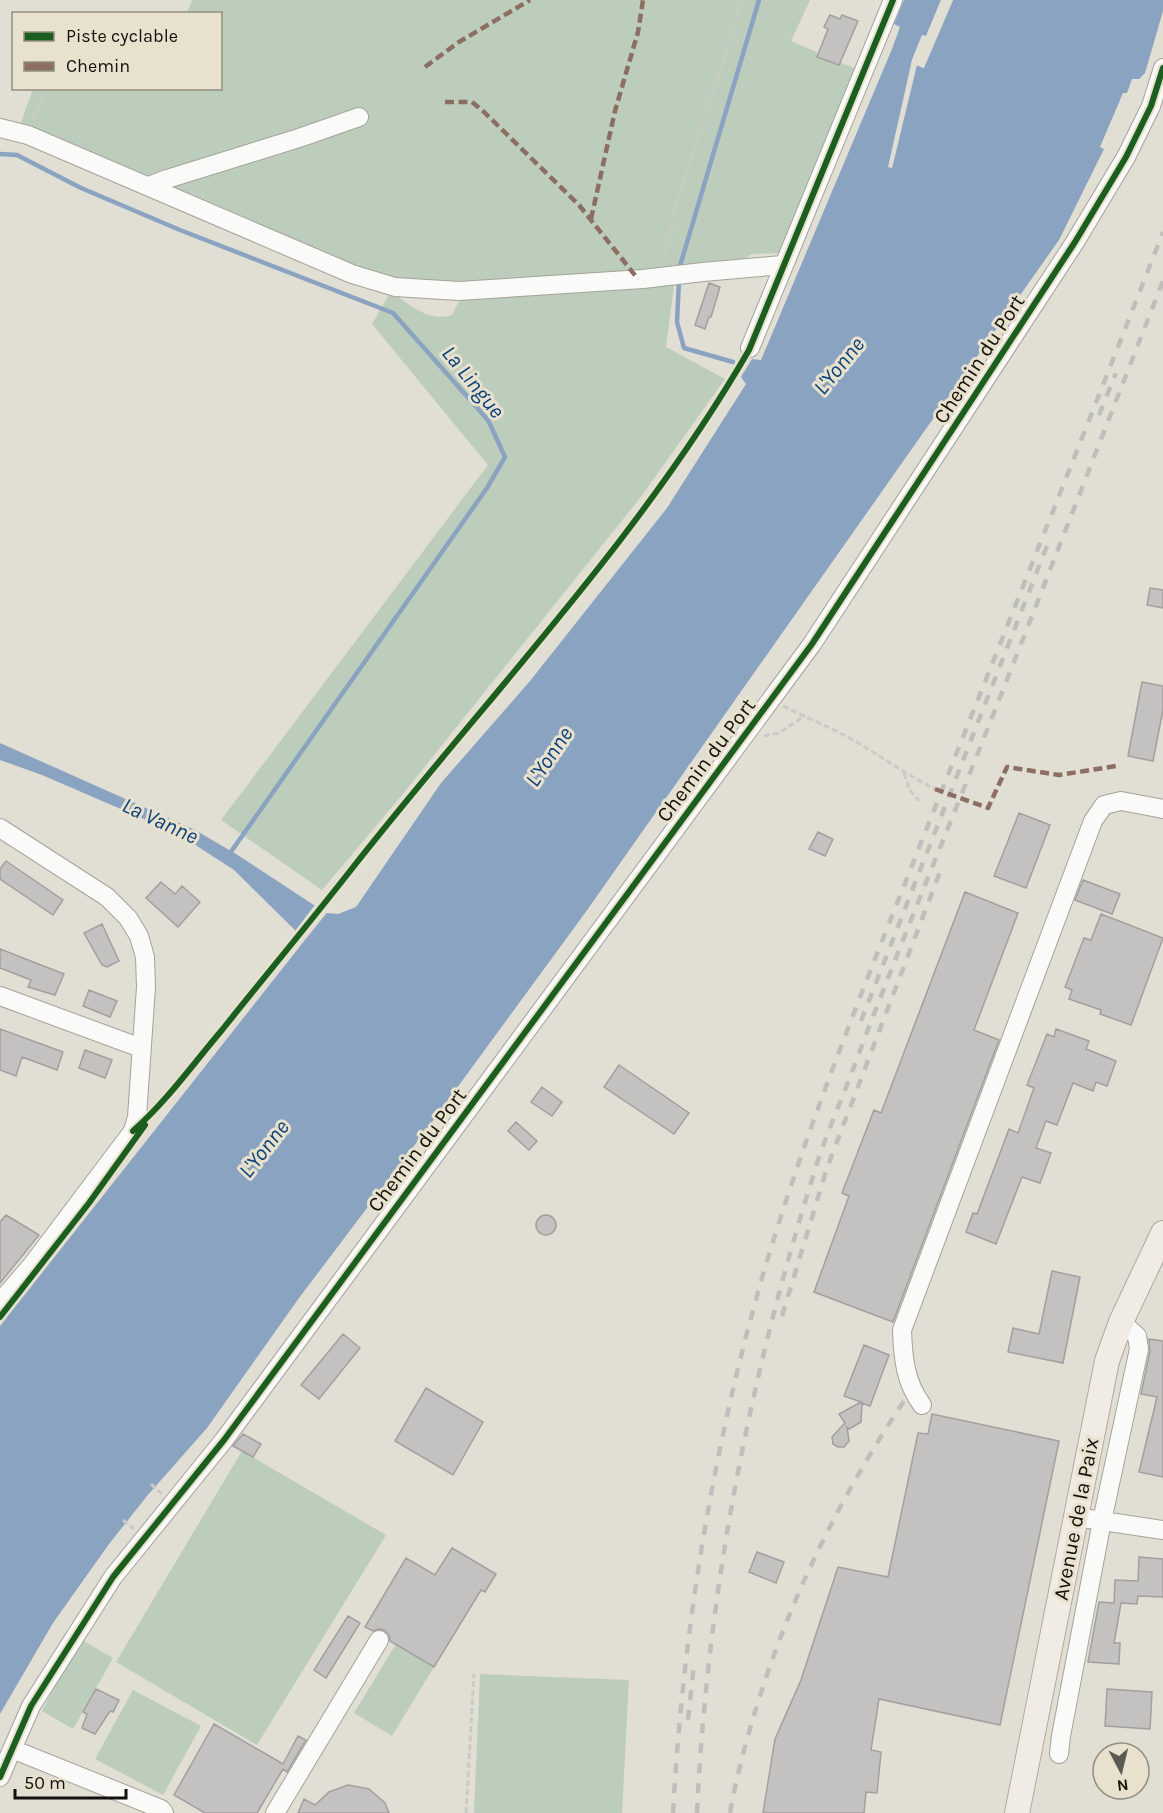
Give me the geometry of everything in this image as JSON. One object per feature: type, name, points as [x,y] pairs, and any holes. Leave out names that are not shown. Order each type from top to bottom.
[{"type":"main road","name":"Avenue de la Paix","points":[[1017,1813],[1107,1361],[1121,1322],[1163,1233]]},
{"type":"street","points":[[750,348],[782,265],[893,0]]},
{"type":"street","name":"Chemin du Port","points":[[0,1778],[31,1706],[113,1577],[224,1440],[812,644],[1076,242],[1125,157],[1151,106],[1162,70]]},
{"type":"street","points":[[149,186],[167,178],[299,138],[359,117]]},
{"type":"street","points":[[0,128],[23,134],[149,186],[352,274],[395,287],[459,291],[660,277],[782,265]]},
{"type":"street","points":[[922,1405],[907,1379],[902,1330],[1093,821],[1104,805],[1121,801],[1163,809]]},
{"type":"street","points":[[0,828],[107,897],[128,918],[139,936],[145,957],[146,987],[137,1117],[133,1131],[32,1265],[0,1302]]},
{"type":"street","points":[[0,996],[141,1048]]},
{"type":"street","points":[[1034,1733],[1060,1745],[1102,1521],[1139,1349],[1137,1336],[1121,1322]]},
{"type":"street","points":[[1076,1517],[1163,1530]]},
{"type":"street","points":[[275,1813],[379,1640]]},
{"type":"street","points":[[12,1749],[161,1809],[164,1813]]},
{"type":"path","points":[[660,277],[675,209],[742,0]]},
{"type":"path","points":[[23,134],[47,90]]},
{"type":"path","points":[[771,700],[852,739],[904,773],[935,789]]},
{"type":"path","points":[[746,733],[752,738],[779,733],[804,717]]},
{"type":"path","points":[[904,773],[910,790],[919,801]]},
{"type":"path","points":[[466,1813],[474,1674]]},
{"type":"green space","points":[[192,0],[810,0],[791,41],[856,69],[781,253],[752,254],[739,262],[469,285],[393,283],[19,128],[33,90],[222,90],[222,12],[187,12]]},
{"type":"green space","points":[[675,278],[666,347],[725,379],[640,498],[402,795],[322,890],[221,820],[488,465],[372,324],[391,291],[419,311],[443,317],[452,315],[460,299]]},
{"type":"green space","points":[[242,1451],[386,1535],[257,1745],[116,1662]]},
{"type":"green space","points":[[82,1640],[113,1658],[73,1729],[42,1711],[64,1668]]},
{"type":"green space","points":[[396,1644],[434,1667],[392,1736],[354,1713]]},
{"type":"green space","points":[[480,1674],[629,1680],[622,1813],[474,1813]]},
{"type":"green space","points":[[133,1690],[201,1726],[163,1795],[95,1759]]},
{"type":"water","points":[[904,0],[941,0],[926,37],[922,36],[912,60],[892,168],[917,65],[923,68],[953,0],[1163,0],[1163,11],[1145,73],[1139,79],[1132,79],[1127,93],[1123,93],[1100,147],[1104,149],[1059,240],[585,913],[432,1122],[299,1298],[207,1428],[147,1496],[109,1544],[53,1623],[0,1714],[0,1326],[305,940],[234,870],[194,844],[144,819],[42,775],[0,760],[0,743],[195,830],[326,913],[338,914],[356,907],[441,783],[530,681],[667,508],[746,384],[741,377],[752,359],[761,360],[892,49],[900,27],[894,24]]},
{"type":"pier","points":[[941,0],[944,0],[929,38],[924,39],[914,63],[922,64],[949,0],[953,0],[924,68],[916,65],[892,168],[888,167],[912,60],[922,35],[926,36]]},
{"type":"pier","points":[[317,902],[329,910],[305,940],[295,931]]},
{"type":"building","points":[[830,15],[840,19],[842,15],[858,21],[839,65],[817,57],[828,29],[824,27]]},
{"type":"building","points":[[709,283],[720,287],[705,329],[695,325]]},
{"type":"building","points":[[1150,588],[1163,590],[1163,608],[1147,605]]},
{"type":"building","points":[[1142,682],[1163,686],[1163,710],[1153,761],[1128,756]]},
{"type":"building","points":[[1019,813],[1050,825],[1026,888],[994,876]]},
{"type":"building","points":[[818,832],[833,839],[825,856],[809,849]]},
{"type":"building","points":[[6,861],[63,900],[53,915],[0,879],[0,869]]},
{"type":"building","points":[[1083,880],[1120,894],[1112,914],[1075,900]]},
{"type":"building","points":[[161,882],[175,894],[182,886],[200,902],[178,927],[146,898]]},
{"type":"building","points":[[965,892],[1018,913],[974,1030],[999,1040],[893,1322],[814,1292],[849,1196],[842,1193],[874,1110],[881,1113]]},
{"type":"building","points":[[1101,914],[1163,938],[1131,1025],[1100,1014],[1101,1010],[1069,999],[1072,990],[1065,987],[1084,938],[1091,940]]},
{"type":"building","points":[[102,924],[119,961],[107,967],[102,965],[84,933]]},
{"type":"building","points":[[0,949],[64,974],[55,995],[28,987],[31,980],[0,968]]},
{"type":"building","points":[[89,990],[117,1001],[110,1017],[83,1006]]},
{"type":"building","points":[[0,1029],[63,1052],[57,1070],[22,1057],[16,1076],[0,1070]]},
{"type":"building","points":[[1056,1029],[1089,1041],[1086,1049],[1116,1061],[1107,1086],[1096,1082],[1093,1091],[1073,1083],[1057,1125],[1046,1121],[1036,1148],[1051,1153],[1040,1183],[1022,1177],[996,1244],[966,1232],[973,1213],[977,1214],[1009,1129],[1018,1133],[1034,1088],[1027,1085],[1047,1034],[1054,1037]]},
{"type":"building","points":[[85,1050],[112,1060],[105,1078],[79,1068]]},
{"type":"building","points":[[619,1065],[689,1113],[674,1134],[604,1087]]},
{"type":"building","points":[[542,1087],[562,1102],[552,1116],[531,1102]]},
{"type":"building","points":[[516,1122],[537,1141],[529,1150],[508,1131]]},
{"type":"building","points":[[6,1215],[39,1235],[0,1283],[0,1222]]},
{"type":"building","points":[[546,1215],[553,1218],[556,1225],[553,1232],[546,1235],[539,1232],[536,1225],[539,1218]]},
{"type":"building","points":[[1052,1271],[1080,1277],[1063,1363],[1008,1352],[1013,1328],[1039,1334]]},
{"type":"building","points":[[343,1334],[360,1348],[319,1399],[301,1385]]},
{"type":"building","points":[[1149,1339],[1163,1341],[1163,1477],[1139,1472],[1157,1397],[1141,1394],[1150,1351]]},
{"type":"building","points":[[864,1345],[889,1355],[870,1406],[862,1403],[861,1422],[849,1429],[847,1427],[849,1441],[844,1447],[838,1447],[833,1444],[832,1437],[845,1423],[839,1414],[861,1402],[844,1396]]},
{"type":"building","points":[[426,1388],[483,1422],[453,1475],[395,1441]]},
{"type":"building","points":[[932,1414],[1059,1441],[1000,1725],[879,1699],[871,1750],[881,1752],[877,1793],[866,1792],[864,1813],[763,1813],[775,1739],[801,1680],[838,1567],[888,1577],[918,1433],[928,1434]]},
{"type":"building","points":[[243,1434],[261,1444],[253,1457],[233,1446]]},
{"type":"building","points":[[452,1548],[496,1574],[485,1592],[481,1590],[434,1667],[390,1641],[389,1635],[384,1630],[373,1631],[365,1627],[406,1558],[435,1575]]},
{"type":"building","points":[[757,1552],[784,1562],[776,1583],[749,1572]]},
{"type":"building","points":[[1139,1557],[1163,1559],[1163,1597],[1138,1596],[1137,1604],[1121,1603],[1114,1643],[1120,1643],[1119,1664],[1088,1662],[1099,1602],[1114,1603],[1115,1580],[1138,1581]]},
{"type":"building","points":[[348,1616],[360,1623],[326,1678],[314,1670]]},
{"type":"building","points":[[96,1689],[119,1700],[113,1712],[110,1711],[95,1734],[82,1728],[87,1714],[83,1712]]},
{"type":"building","points":[[1107,1689],[1152,1692],[1150,1729],[1105,1726]]},
{"type":"building","points":[[214,1724],[283,1764],[298,1736],[306,1740],[287,1772],[283,1769],[257,1813],[205,1813],[174,1795]]},
{"type":"building","points":[[348,1785],[369,1789],[385,1803],[389,1813],[298,1813],[304,1799],[315,1805],[329,1792]]},
{"type":"waterway","points":[[680,266],[759,0]]},
{"type":"waterway","name":"La Lingue","points":[[0,154],[17,155],[81,188],[180,230],[393,313],[488,420],[505,457],[487,488],[228,856]]},
{"type":"waterway","points":[[679,280],[677,322],[684,348],[733,362]]},
{"type":"railway","points":[[673,1813],[684,1678],[702,1543],[728,1410],[744,1344],[780,1219],[820,1102],[864,987],[1163,232]]},
{"type":"railway","points":[[697,1813],[710,1650],[735,1488],[770,1328],[815,1170],[881,996],[1163,281]]},
{"type":"railway","points":[[1099,415],[1116,373]]},
{"type":"railway","points":[[861,1021],[1047,546]]},
{"type":"railway","points":[[782,1316],[827,1168],[943,864]]},
{"type":"railway","points":[[730,1813],[755,1712],[784,1629],[839,1510],[906,1398]]},
{"type":"railway","points":[[688,1720],[694,1664]]},
{"type":"marked path","points":[[425,67],[459,42],[530,0]]},
{"type":"marked path","points":[[591,219],[615,111],[638,32],[643,0]]},
{"type":"marked path","points":[[445,102],[472,102],[484,112],[579,205],[638,279]]},
{"type":"marked path","points":[[935,789],[988,808],[1007,767],[1059,775],[1116,766]]},
{"type":"cycle path","points":[[133,1131],[179,1082],[561,615],[660,486],[706,419],[749,350],[893,0]]},
{"type":"cycle path","points":[[0,1777],[31,1706],[113,1577],[224,1440],[812,644],[1075,242],[1126,157],[1151,106],[1163,68]]},
{"type":"cycle path","points":[[0,1317],[89,1203],[145,1125]]},
{"type":"water label","name":"L'Yonne","points":[[839,366]]},
{"type":"water label","name":"L'Yonne","points":[[549,757]]},
{"type":"water label","name":"La Vanne","points":[[160,821]]},
{"type":"water label","name":"L'Yonne","points":[[264,1149]]}]
